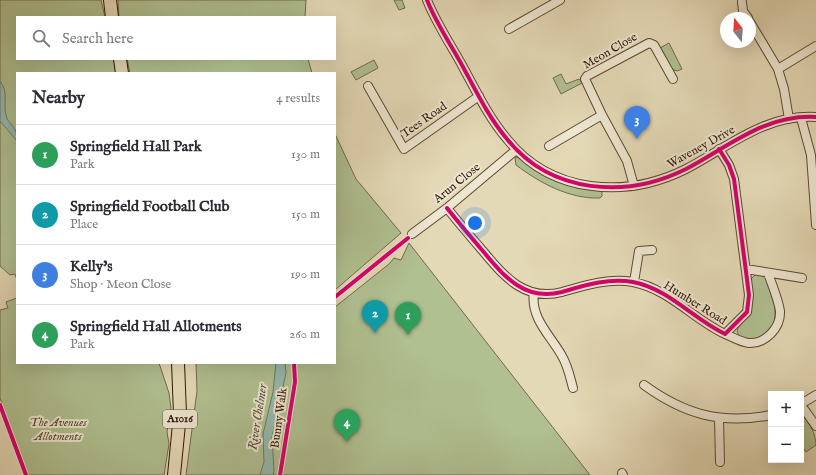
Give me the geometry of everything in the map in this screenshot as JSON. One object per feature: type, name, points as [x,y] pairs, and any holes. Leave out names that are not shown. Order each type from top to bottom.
[{"type":"main road","points":[[111,1],[112,16]]},
{"type":"main road","points":[[111,1],[116,16]]},
{"type":"main road","points":[[120,60],[122,72]]},
{"type":"main road","name":"A1016","points":[[174,475],[180,414],[178,364]]},
{"type":"street","name":"Waveney Drive","points":[[427,0],[498,128],[516,150],[538,168],[565,180],[606,188],[634,186],[648,183],[675,174],[757,128],[789,118],[816,117]]},
{"type":"street","points":[[509,29],[560,0]]},
{"type":"street","points":[[742,2],[744,12]]},
{"type":"street","points":[[756,32],[778,69],[784,89],[789,118]]},
{"type":"street","name":"Meon Close","points":[[634,186],[627,161],[585,80],[587,76],[649,43],[654,45],[673,79]]},
{"type":"street","points":[[778,69],[816,46]]},
{"type":"street","name":"Tees Road","points":[[368,86],[404,149],[479,96]]},
{"type":"street","points":[[549,146],[602,115]]},
{"type":"street","points":[[801,118],[811,155],[816,225]]},
{"type":"street","name":"Humber Road","points":[[719,149],[729,165],[734,179],[749,295],[748,308],[744,316],[725,334]]},
{"type":"street","name":"Arun Close","points":[[412,234],[447,208],[516,150]]},
{"type":"street","name":"Humber Road","points":[[447,208],[502,274],[515,285],[534,293],[552,294],[583,285],[605,281],[634,282],[665,295],[708,325],[741,341],[754,343],[761,341],[773,332],[778,322],[780,311],[768,272]]},
{"type":"street","points":[[634,282],[639,251],[652,250]]},
{"type":"street","points":[[746,269],[802,278]]},
{"type":"street","points":[[534,293],[533,306],[536,316],[562,356],[573,388]]},
{"type":"street","points":[[644,385],[665,400],[686,410],[719,418],[768,415]]},
{"type":"street","points":[[804,403],[816,395]]},
{"type":"street","points":[[804,409],[816,426]]},
{"type":"street","points":[[719,418],[720,462]]},
{"type":"green space","points":[[0,0],[101,0],[105,16],[16,16],[16,60],[115,60],[116,72],[16,72],[16,277],[15,274],[10,275],[0,266]]},
{"type":"green space","points":[[118,0],[306,0],[305,16],[119,16]]},
{"type":"green space","points":[[394,0],[402,0],[405,8],[399,10]]},
{"type":"green space","points":[[669,43],[682,69],[677,71],[671,69],[660,48]]},
{"type":"green space","points":[[127,60],[308,60],[312,72],[130,72]]},
{"type":"green space","points":[[374,60],[378,68],[356,80],[351,72]]},
{"type":"green space","points":[[561,74],[566,84],[579,79],[582,83],[561,94],[553,78]]},
{"type":"green space","points":[[336,136],[356,179],[401,233],[336,289]]},
{"type":"green space","points":[[520,157],[549,177],[577,187],[602,191],[602,196],[600,198],[588,198],[555,189],[516,165],[515,158]]},
{"type":"green space","points":[[409,243],[590,475],[186,475],[197,391],[196,364],[336,364],[336,306],[389,264],[394,258],[401,260]]},
{"type":"green space","points":[[756,274],[766,277],[775,306],[775,322],[769,332],[754,340],[741,338],[737,332],[741,323],[746,318],[752,307],[752,289],[750,280]]},
{"type":"green space","name":"The Avenues Allotments","points":[[16,298],[16,364],[159,364],[169,393],[171,408],[167,432],[169,444],[164,475],[28,475],[0,398],[0,310],[8,308],[6,302]]},
{"type":"green space","points":[[804,417],[813,432],[816,441],[816,445],[806,452],[804,449]]},
{"type":"water","points":[[0,81],[3,85],[5,94],[5,110],[7,119],[16,131],[16,140],[0,121]]},
{"type":"water","points":[[276,364],[285,364],[286,373],[272,437],[274,471],[273,475],[260,475],[264,462],[263,434],[273,392]]},
{"type":"cycle path","points":[[427,0],[439,26],[500,131],[525,157],[545,171],[567,181],[590,186],[615,187],[639,185],[663,179],[686,169],[732,142],[764,126],[797,117],[816,117]]},
{"type":"cycle path","points":[[447,208],[498,269],[526,290],[536,293],[549,294],[606,282],[633,282],[658,291],[702,321],[725,334],[747,312],[749,295],[734,179],[729,165],[719,149]]},
{"type":"cycle path","points":[[336,296],[408,238]]},
{"type":"cycle path","name":"Bunny Walk","points":[[280,475],[295,382],[294,364]]},
{"type":"cycle path","points":[[0,405],[26,475]]},
{"type":"place","name":"Kelly's","points":[[637,139]]},
{"type":"place","name":"Springfield Football Club","points":[[375,333]]},
{"type":"place","name":"Springfield Hall Park","points":[[408,335]]},
{"type":"place","name":"Springfield Hall Allotments","points":[[347,442]]},
{"type":"water label","name":"River Chelmer","points":[[258,417]]}]
